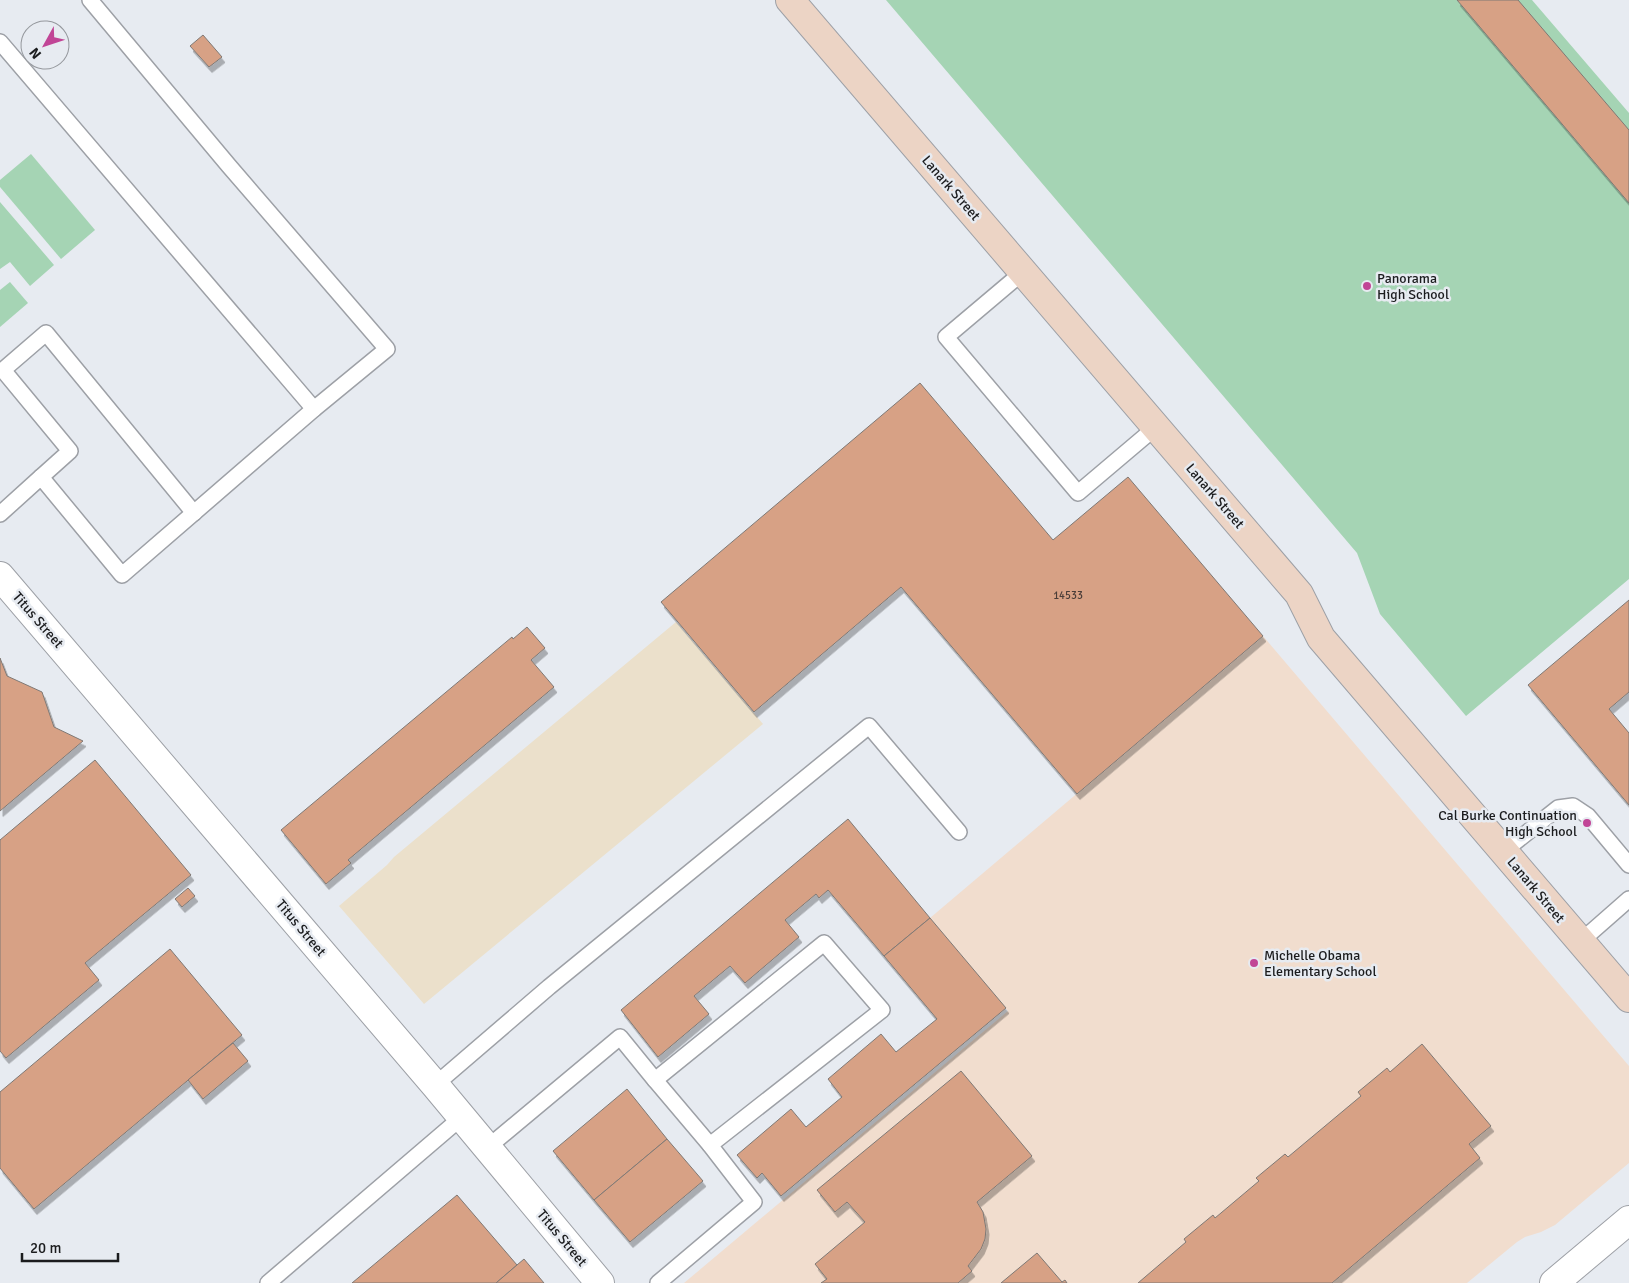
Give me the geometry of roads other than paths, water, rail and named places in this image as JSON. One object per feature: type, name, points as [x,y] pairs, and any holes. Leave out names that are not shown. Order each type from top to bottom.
[{"type":"street","name":"Lanark Street","points":[[801,4],[1023,272],[1299,594],[1321,638],[1629,998]]},
{"type":"street","name":"Titus Street","points":[[1,578],[435,1085],[600,1283]]},
{"type":"street","points":[[1554,1283],[1629,1220]]},
{"type":"lane","points":[[41,477],[122,574],[314,409],[387,349],[229,166],[90,0]]},
{"type":"lane","points":[[0,42],[314,409]]},
{"type":"lane","points":[[1023,272],[946,337],[1078,493],[1156,427]]},
{"type":"lane","points":[[0,514],[70,451],[3,370],[46,333],[194,513]]},
{"type":"lane","points":[[435,1085],[549,987],[869,726],[959,832]]},
{"type":"lane","points":[[1504,851],[1558,808],[1572,806],[1588,816],[1629,865]]},
{"type":"lane","points":[[1580,942],[1629,899]]},
{"type":"lane","points":[[656,1080],[824,943],[882,1010],[710,1146]]},
{"type":"lane","points":[[487,1148],[620,1037],[754,1202],[658,1283]]},
{"type":"lane","points":[[268,1283],[462,1117]]},
{"type":"place","name":"Panorama High School","points":[[1367,286]]},
{"type":"place","name":"Cal Burke Continuation High School","points":[[1587,823]]},
{"type":"place","name":"Michelle Obama Elementary School","points":[[1254,963]]}]
